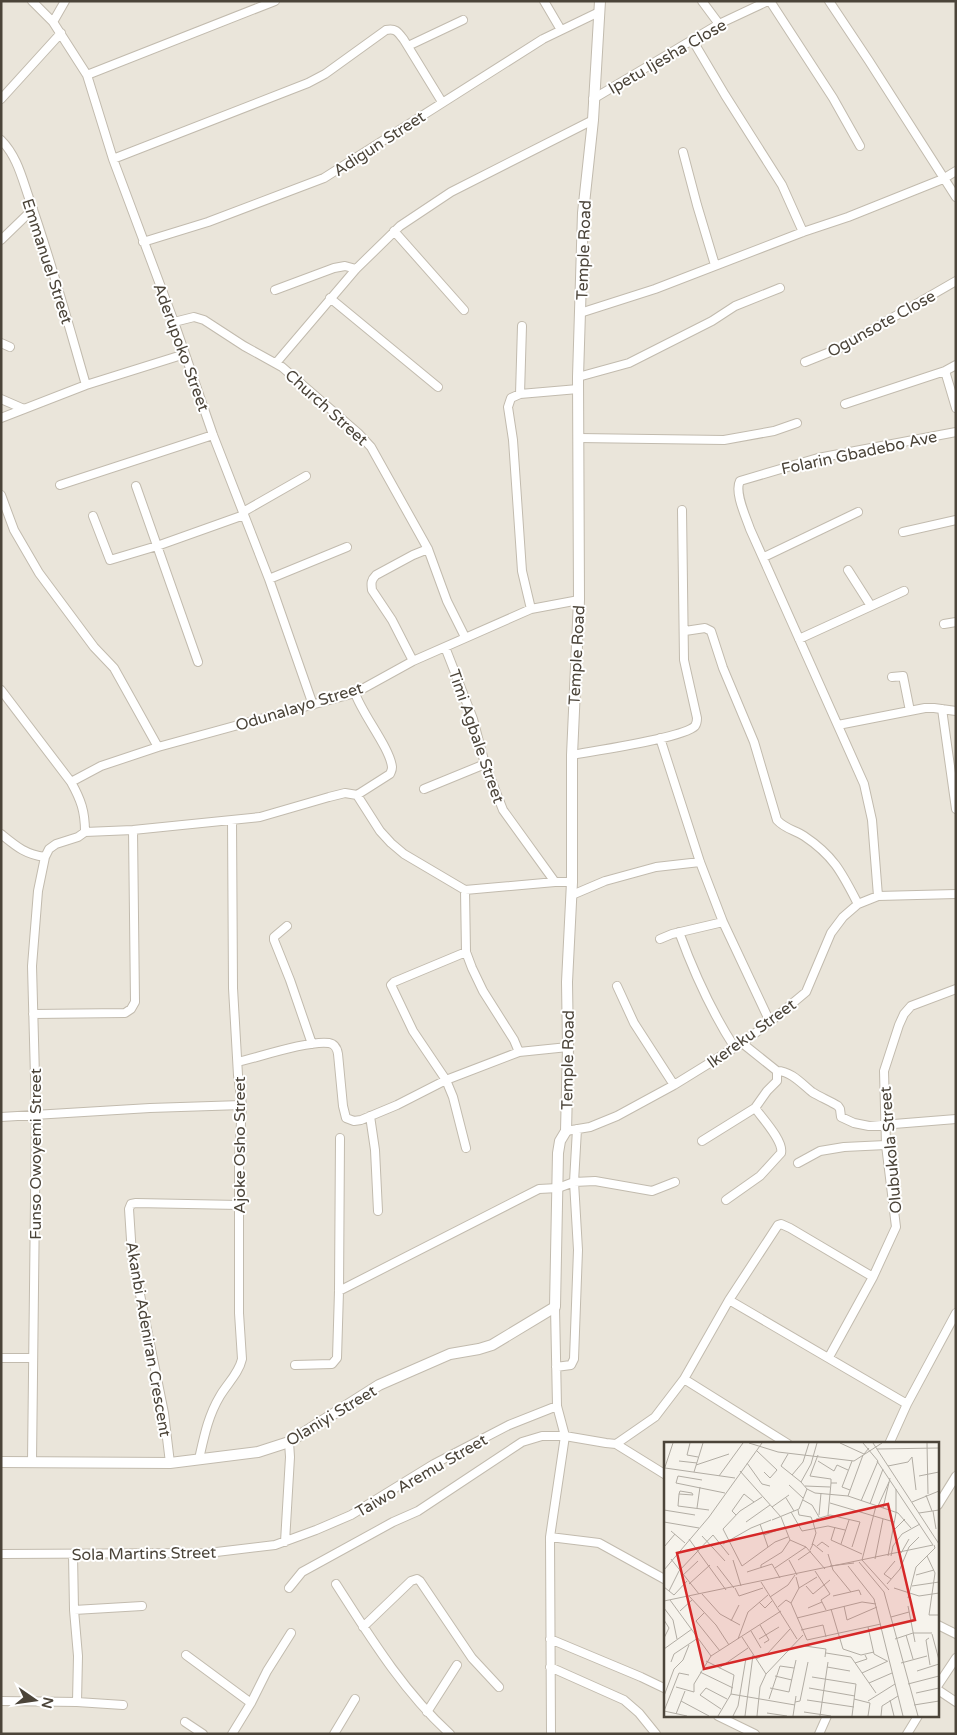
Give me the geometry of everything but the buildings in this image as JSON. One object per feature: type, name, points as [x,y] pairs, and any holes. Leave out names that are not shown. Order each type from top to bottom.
[{"type":"street","name":"Aderupoko Street","points":[[32,1],[53,22],[87,75],[113,159],[269,579],[313,705]]},
{"type":"street","points":[[53,22],[65,1]]},
{"type":"street","points":[[247,1],[250,11]]},
{"type":"street","points":[[87,75],[275,1]]},
{"type":"street","points":[[544,1],[560,30]]},
{"type":"street","name":"Temple Road","points":[[555,1307],[558,1154],[560,1141],[566,1131],[567,982],[572,895],[572,754],[578,600],[578,378],[583,213],[593,120],[600,1]]},
{"type":"street","points":[[702,1],[719,24]]},
{"type":"street","points":[[769,1],[833,98],[860,146]]},
{"type":"street","name":"Ipetu Ijesha Close","points":[[593,98],[719,24],[769,1]]},
{"type":"street","points":[[829,1],[956,197]]},
{"type":"street","name":"Adigun Street","points":[[143,242],[208,222],[324,178],[442,102],[560,30],[599,12]]},
{"type":"street","points":[[408,46],[463,20]]},
{"type":"street","points":[[113,159],[308,83],[325,74],[386,30],[393,29],[398,32],[442,102]]},
{"type":"street","points":[[1,98],[61,34]]},
{"type":"street","points":[[693,41],[782,185],[803,232]]},
{"type":"street","points":[[276,363],[330,298],[394,231],[451,192],[593,120]]},
{"type":"street","name":"Emmanuel Street","points":[[1,140],[13,154],[33,209],[86,386]]},
{"type":"street","points":[[683,152],[715,265]]},
{"type":"street","points":[[580,313],[655,289],[803,232],[856,214],[943,179],[956,171]]},
{"type":"street","points":[[1,240],[33,209]]},
{"type":"street","points":[[394,231],[464,310]]},
{"type":"street","points":[[275,290],[334,268],[345,266],[356,269]]},
{"type":"street","name":"Ogunsote Close","points":[[805,362],[840,348],[956,281]]},
{"type":"street","points":[[578,378],[629,363],[712,321],[735,306],[780,288]]},
{"type":"street","points":[[330,298],[438,387]]},
{"type":"street","name":"Church Street","points":[[174,322],[194,317],[204,320],[244,346],[276,363],[371,446],[428,549],[447,601],[465,637]]},
{"type":"street","points":[[520,394],[522,326]]},
{"type":"street","points":[[1,343],[10,347]]},
{"type":"street","points":[[1,418],[86,386],[185,354]]},
{"type":"street","points":[[845,404],[945,371],[956,365]]},
{"type":"street","points":[[945,371],[956,408]]},
{"type":"street","points":[[530,610],[522,571],[514,440],[508,406],[511,398],[520,394],[578,389]]},
{"type":"street","points":[[1,399],[24,409]]},
{"type":"street","points":[[579,438],[724,440],[774,431],[797,423]]},
{"type":"street","name":"Folarin Gbadebo Ave","points":[[764,557],[750,529],[738,492],[740,481],[818,458],[956,432]]},
{"type":"street","points":[[60,485],[214,435]]},
{"type":"street","points":[[93,516],[110,560],[157,546],[244,513],[306,476]]},
{"type":"street","points":[[136,486],[198,662]]},
{"type":"street","points":[[1,495],[14,530],[38,573],[94,647],[114,668],[158,747]]},
{"type":"street","points":[[572,754],[660,738],[676,734],[697,724],[698,718],[684,660],[682,510]]},
{"type":"street","points":[[858,512],[764,557],[864,784],[872,820],[878,896]]},
{"type":"street","points":[[903,532],[956,520]]},
{"type":"street","points":[[269,579],[347,547]]},
{"type":"street","points":[[413,661],[392,620],[372,590],[371,585],[372,579],[376,574],[428,549]]},
{"type":"street","points":[[848,570],[871,606]]},
{"type":"street","points":[[799,639],[904,591]]},
{"type":"street","name":"Odunalayo Street","points":[[71,782],[101,766],[158,747],[355,692],[413,661],[530,610],[578,600]]},
{"type":"street","points":[[944,624],[956,622]]},
{"type":"street","points":[[685,630],[705,628],[711,631],[723,668],[754,742],[777,820],[782,825],[808,838],[834,859],[858,904]]},
{"type":"street","name":"Timi Agbale Street","points":[[445,647],[473,719],[485,764],[503,810],[554,882]]},
{"type":"street","points":[[892,677],[903,676],[910,711]]},
{"type":"street","points":[[1,690],[71,782],[80,798],[85,815],[85,832],[132,830],[260,818],[290,807],[345,793],[357,796],[380,831],[404,854],[465,890],[572,882]]},
{"type":"street","points":[[355,692],[358,702],[385,749],[392,766],[390,774],[357,796]]},
{"type":"street","points":[[838,725],[934,708],[956,711]]},
{"type":"street","points":[[942,709],[956,809]]},
{"type":"street","points":[[660,738],[700,862],[723,922],[770,1022]]},
{"type":"street","points":[[424,789],[485,764]]},
{"type":"street","name":"Ajoke Osho Street","points":[[199,1459],[209,1419],[220,1396],[240,1366],[242,1359],[239,1313],[239,1158],[242,1106],[238,1075],[233,988],[232,820]]},
{"type":"street","points":[[34,1014],[118,1014],[132,1009],[135,1002],[132,830]]},
{"type":"street","name":"Funso Owoyemi Street","points":[[32,1462],[36,1114],[33,959],[38,891],[45,857],[49,849],[56,844],[78,837],[85,832]]},
{"type":"street","points":[[1,834],[20,850],[28,854],[45,857]]},
{"type":"street","points":[[572,895],[605,881],[656,867],[700,862]]},
{"type":"street","points":[[465,890],[466,952],[483,991],[514,1040],[519,1052]]},
{"type":"street","name":"Ikereku Street","points":[[566,1131],[590,1127],[617,1116],[674,1085],[738,1045],[770,1022],[806,992],[831,934],[843,917],[858,904],[878,896],[956,894]]},
{"type":"street","points":[[660,939],[679,932],[723,922]]},
{"type":"street","points":[[287,926],[274,937],[274,940],[312,1044]]},
{"type":"street","points":[[679,932],[699,983],[720,1024],[738,1045],[777,1071],[782,1071],[789,1075],[813,1092],[838,1106],[841,1117],[886,1134]]},
{"type":"street","points":[[466,952],[394,982],[391,985],[413,1032],[446,1080],[453,1097],[466,1148]]},
{"type":"street","points":[[617,986],[634,1023],[674,1085]]},
{"type":"street","name":"Olubukola Street","points":[[873,1277],[896,1227],[886,1134],[884,1071],[899,1025],[904,1014],[911,1006],[956,989]]},
{"type":"street","points":[[238,1062],[312,1044],[330,1043],[336,1047],[338,1054],[346,1118],[354,1121],[370,1116],[446,1080],[519,1052],[568,1047]]},
{"type":"street","points":[[702,1141],[755,1108],[767,1091],[778,1081],[777,1071]]},
{"type":"street","points":[[1,1117],[150,1108],[242,1106]]},
{"type":"street","points":[[726,1200],[760,1176],[782,1154],[778,1138],[755,1108]]},
{"type":"street","points":[[370,1116],[375,1150],[378,1211]]},
{"type":"street","points":[[798,1163],[820,1151],[844,1147],[886,1134],[956,1119]]},
{"type":"street","points":[[556,1367],[571,1365],[574,1359],[578,1250],[574,1182],[577,1129]]},
{"type":"street","points":[[295,1364],[332,1364],[335,1362],[338,1346],[340,1138]]},
{"type":"street","points":[[339,1291],[539,1189],[558,1188],[574,1182],[595,1181],[652,1191],[675,1182]]},
{"type":"street","name":"Akanbi Adeniran Crescent","points":[[170,1462],[164,1413],[132,1255],[129,1209],[131,1204],[136,1203],[239,1205]]},
{"type":"street","points":[[616,1444],[655,1416],[684,1379],[729,1300],[778,1225],[781,1224],[873,1277],[829,1357]]},
{"type":"street","points":[[729,1300],[908,1404]]},
{"type":"street","points":[[551,1734],[550,1537],[564,1433],[557,1408],[555,1307]]},
{"type":"street","name":"Olaniyi Street","points":[[1,1462],[170,1462],[258,1452],[289,1442],[379,1385],[450,1354],[479,1349],[492,1344],[555,1307]]},
{"type":"street","points":[[890,1442],[956,1313]]},
{"type":"street","points":[[1,1358],[33,1358]]},
{"type":"street","points":[[684,1379],[774,1440]]},
{"type":"street","name":"Taiwo Aremu Street","points":[[285,1542],[351,1515],[434,1464],[509,1425],[557,1408]]},
{"type":"street","points":[[288,1588],[302,1572],[393,1522],[418,1511],[522,1442],[542,1436],[564,1433],[616,1444],[664,1474]]},
{"type":"street","points":[[285,1542],[290,1458],[289,1442]]},
{"type":"street","points":[[940,1502],[956,1476]]},
{"type":"street","points":[[550,1537],[599,1543],[664,1579]]},
{"type":"street","name":"Sola Martins Street","points":[[1,1554],[208,1553],[275,1545],[285,1542]]},
{"type":"street","points":[[73,1554],[74,1610],[78,1656],[77,1702]]},
{"type":"street","points":[[363,1627],[402,1589],[411,1581],[417,1579],[472,1658],[499,1687]]},
{"type":"street","points":[[336,1584],[388,1665],[426,1712],[450,1734]]},
{"type":"street","points":[[74,1610],[142,1606]]},
{"type":"street","points":[[940,1626],[956,1634]]},
{"type":"street","points":[[232,1734],[252,1704],[267,1671],[291,1633]]},
{"type":"street","points":[[550,1639],[664,1688]]},
{"type":"street","points":[[186,1655],[252,1704]]},
{"type":"street","points":[[940,1682],[956,1658]]},
{"type":"street","points":[[426,1712],[457,1665]]},
{"type":"street","points":[[550,1667],[624,1700],[639,1713],[656,1734]]},
{"type":"street","points":[[940,1691],[956,1702]]},
{"type":"street","points":[[334,1734],[355,1699]]},
{"type":"street","points":[[1,1701],[123,1705]]},
{"type":"street","points":[[721,1718],[740,1730],[756,1734]]},
{"type":"street","points":[[819,1734],[826,1718]]},
{"type":"street","points":[[907,1734],[917,1718]]},
{"type":"street","points":[[185,1722],[203,1734]]},
{"type":"shaded area","points":[[1,1],[956,1],[956,1734],[1,1734]]}]
